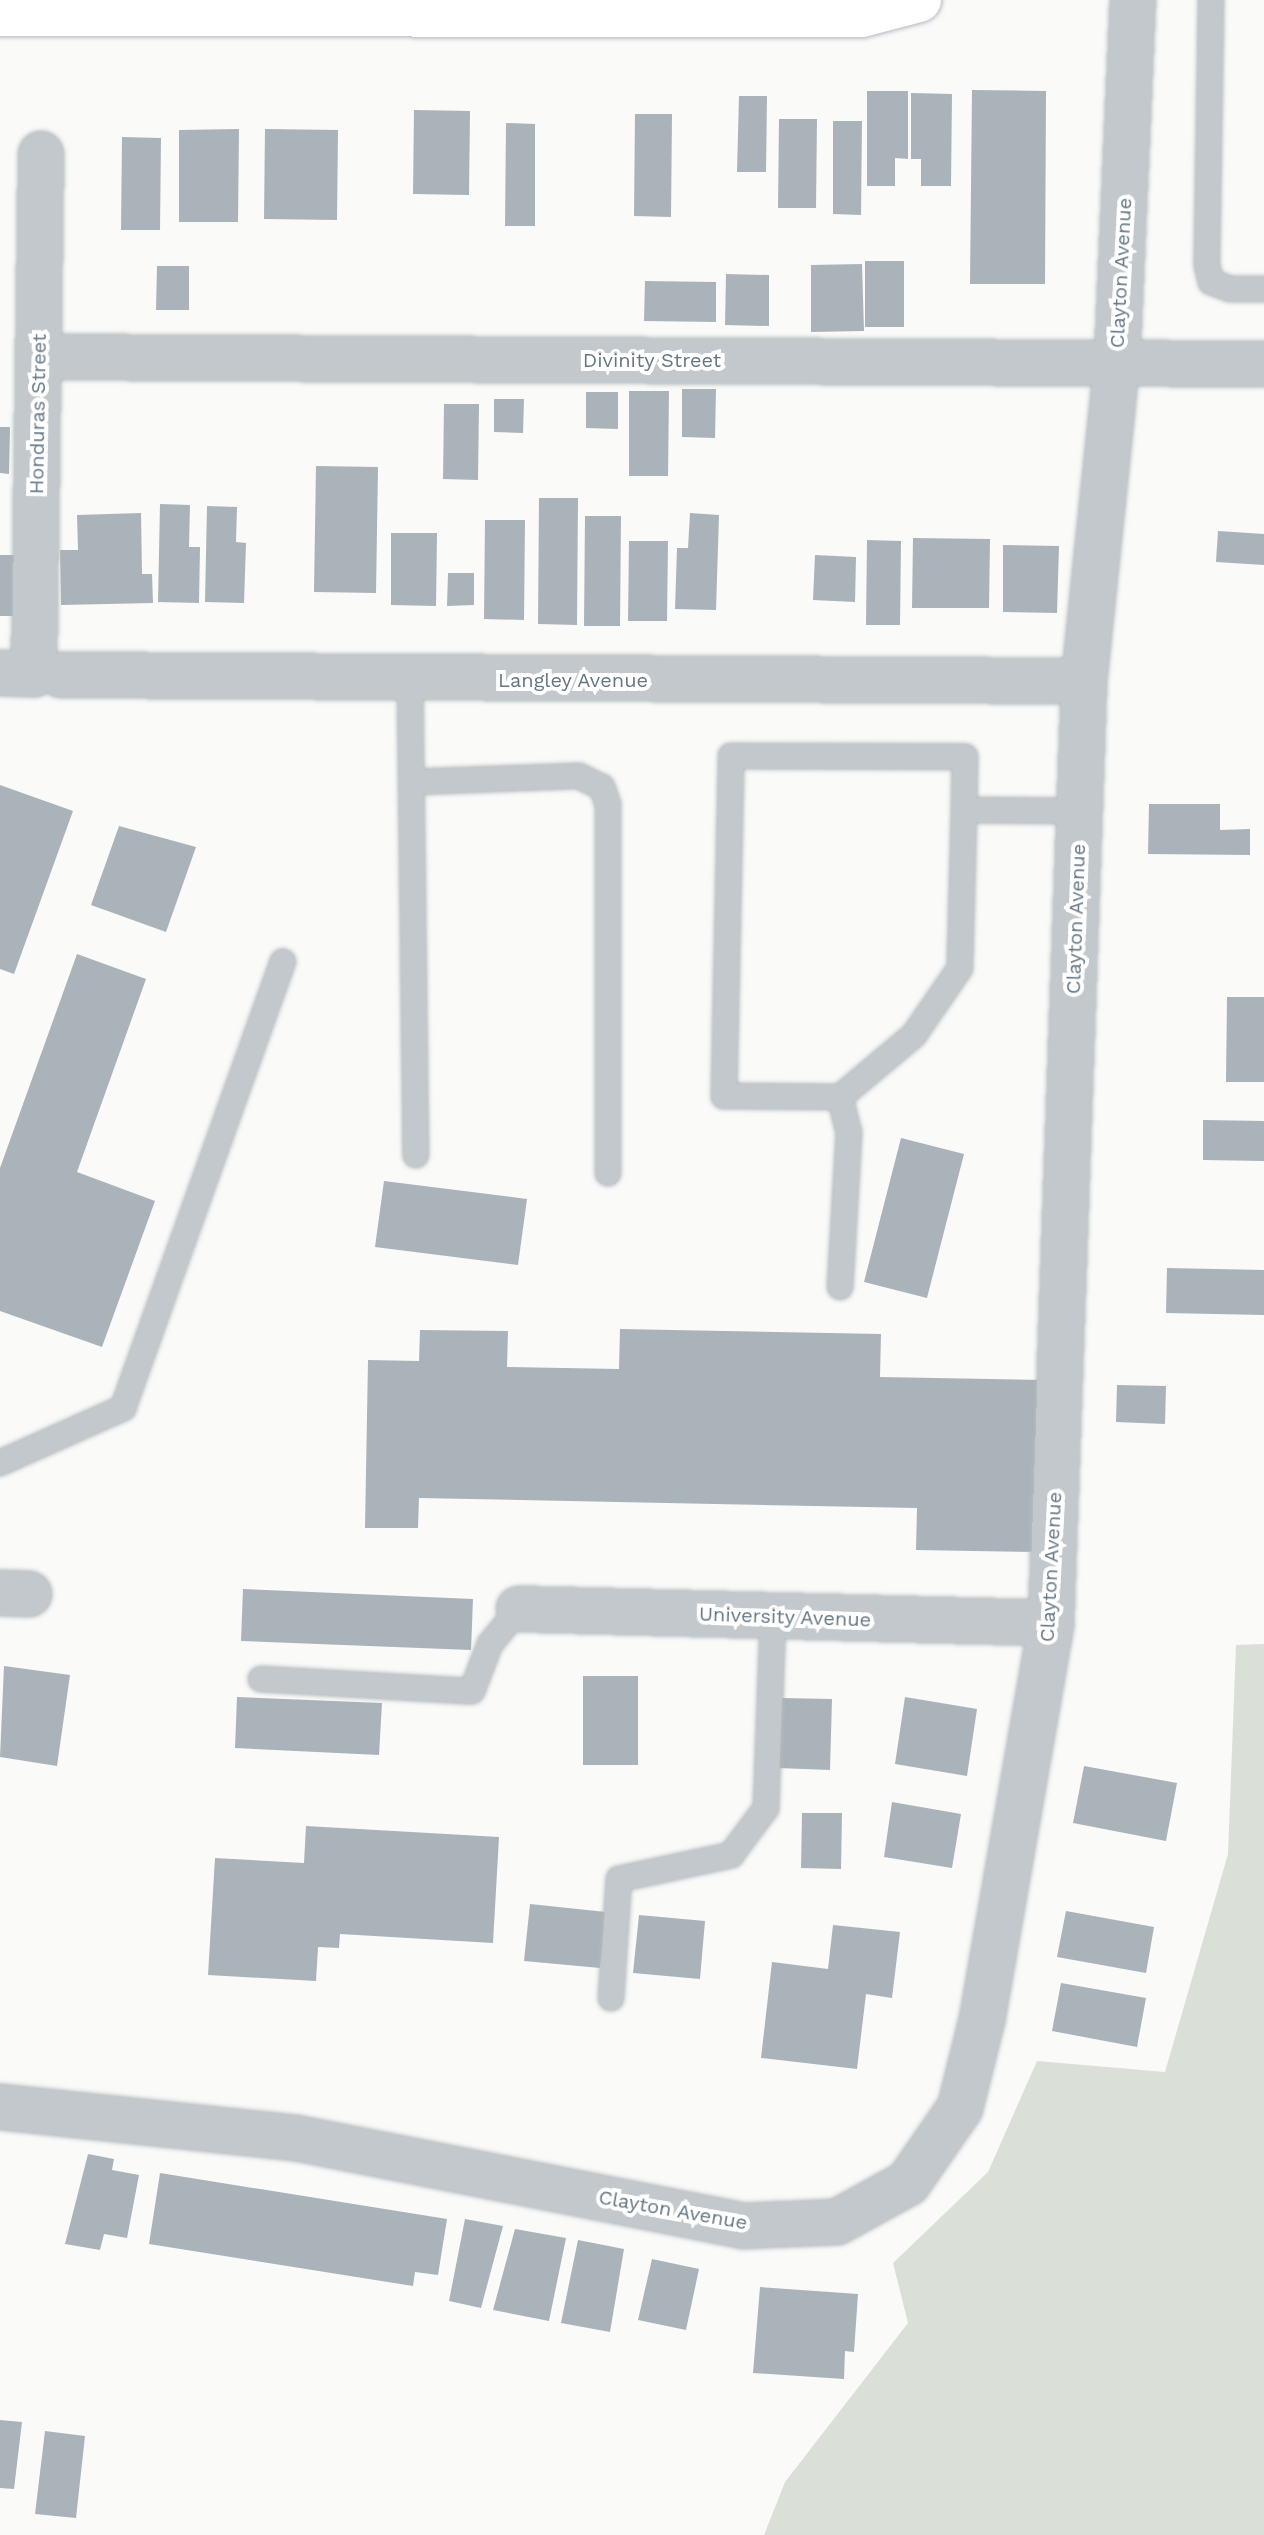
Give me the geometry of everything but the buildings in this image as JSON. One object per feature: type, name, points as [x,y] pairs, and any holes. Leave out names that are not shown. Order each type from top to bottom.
[{"type":"street","points":[[0,14],[56,7],[469,7],[862,15],[919,0]]},
{"type":"street","name":"Clayton Avenue","points":[[0,2107],[296,2138],[744,2226],[837,2222],[908,2183],[960,2108],[982,2020],[1051,1623],[1084,681],[1117,363],[1133,0]]},
{"type":"street","name":"Honduras Street","points":[[32,674],[41,154]]},
{"type":"street","name":"Divinity Street","points":[[39,357],[1264,364]]},
{"type":"street","name":"Langley Avenue","points":[[32,674],[1084,681]]},
{"type":"street","name":"University Avenue","points":[[519,1609],[1051,1623]]},
{"type":"lane","points":[[1211,0],[1207,265],[1211,282],[1230,289],[1264,289]]},
{"type":"lane","points":[[410,678],[416,1155]]},
{"type":"lane","points":[[731,756],[965,757],[964,810],[960,968],[914,1035],[840,1097],[724,1096],[731,756]]},
{"type":"lane","points":[[412,782],[579,776],[602,787],[608,804],[608,1173]]},
{"type":"lane","points":[[964,810],[1079,811]]},
{"type":"lane","points":[[0,1463],[123,1408],[283,962]]},
{"type":"lane","points":[[840,1097],[849,1132],[840,1287]]},
{"type":"lane","points":[[261,1679],[472,1691],[490,1644],[519,1609]]},
{"type":"lane","points":[[611,1998],[619,1879],[731,1855],[766,1808],[773,1616]]},
{"type":"shaded area","points":[[1264,1644],[1264,2535],[764,2535],[785,2482],[908,2323],[893,2263],[988,2172],[1037,2061],[1165,2072],[1228,1854],[1236,1645]]}]
